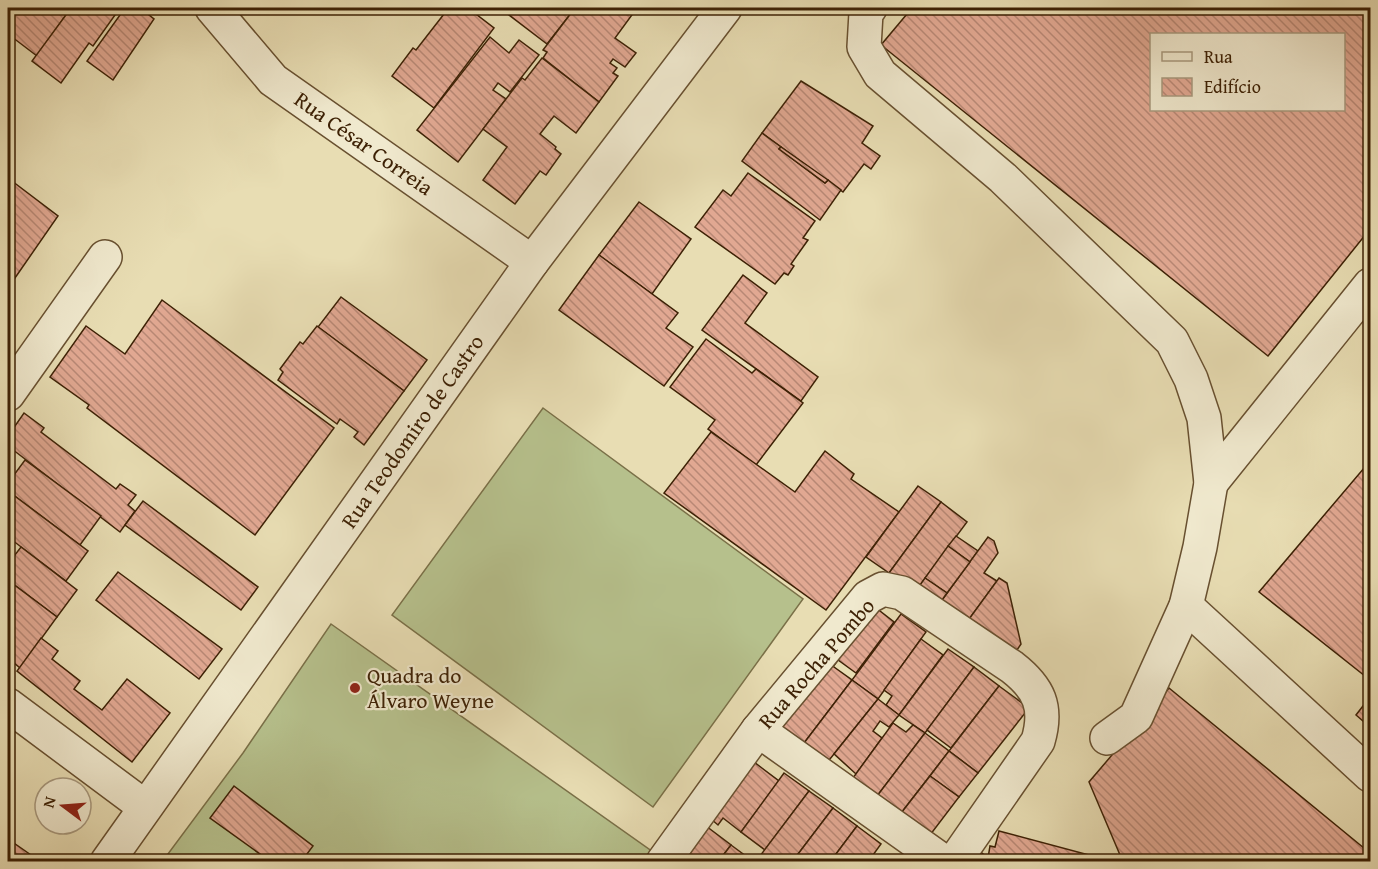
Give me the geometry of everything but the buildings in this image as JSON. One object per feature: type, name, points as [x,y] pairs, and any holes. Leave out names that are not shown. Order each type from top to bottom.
[{"type":"street","name":"Rua César Correia","points":[[212,8],[273,80],[532,262]]},
{"type":"street","name":"Rua Teodomiro de Castro","points":[[112,859],[145,807],[532,262],[725,8]]},
{"type":"street","points":[[870,8],[866,13],[864,47],[880,74],[1003,178],[1172,341],[1191,379],[1204,418],[1211,483],[1200,547],[1186,606],[1137,717],[1107,738]]},
{"type":"street","points":[[8,394],[105,257]]},
{"type":"street","points":[[1211,483],[1371,285]]},
{"type":"street","name":"Rua Rocha Pombo","points":[[663,861],[758,730],[868,597],[883,589],[902,592],[1029,681],[1043,707],[1042,727],[1038,741],[954,861]]},
{"type":"street","points":[[1186,606],[1371,775]]},
{"type":"street","points":[[8,705],[145,807]]},
{"type":"street","points":[[758,730],[944,861]]},
{"type":"green space","points":[[543,408],[803,599],[653,807],[392,615]]},
{"type":"green space","name":"Quadra do Álvaro Weyne","points":[[331,624],[653,852],[646,862],[162,862],[243,753]]},
{"type":"place","name":"Quadra do Álvaro Weyne","points":[[355,688]]}]
